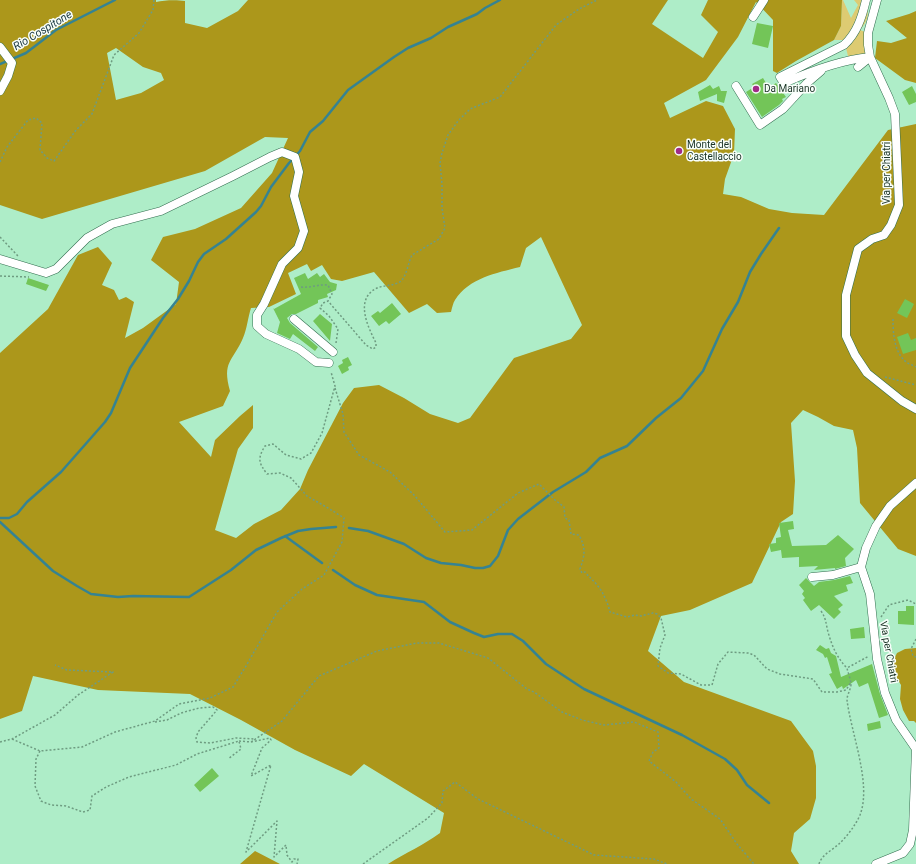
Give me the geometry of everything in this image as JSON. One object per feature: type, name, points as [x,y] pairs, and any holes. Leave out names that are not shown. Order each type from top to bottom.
[{"type":"street","points":[[753,17],[764,0]]},
{"type":"street","points":[[866,0],[856,30],[848,42],[780,77],[784,83],[854,59],[870,57]]},
{"type":"street","name":"Via per Chiatri","points":[[876,2],[868,33],[868,45],[870,57],[895,114],[898,205],[891,225],[884,235],[872,239],[858,249],[846,295],[846,336],[855,355],[867,373],[902,401],[916,409]]},
{"type":"street","points":[[0,47],[10,60],[0,91]]},
{"type":"street","points":[[858,67],[870,57]]},
{"type":"street","points":[[736,86],[760,125],[783,108],[806,83],[829,67]]},
{"type":"street","points":[[0,259],[46,273],[56,269],[87,238],[112,224],[161,211],[270,156],[282,152],[292,156],[299,172],[294,196],[304,231],[298,248],[282,264],[264,304],[257,315],[257,326],[266,334],[299,349],[316,362],[329,362]]},
{"type":"street","points":[[294,319],[333,352]]},
{"type":"street","points":[[812,577],[834,575],[861,567],[866,548],[876,526],[890,506],[916,483]]},
{"type":"street","name":"Via per Chiatri","points":[[861,567],[870,594],[877,659],[885,693],[896,720],[916,749],[913,830],[910,844],[903,853],[876,864]]},
{"type":"path","points":[[0,162],[7,147],[28,120],[36,118],[42,123],[40,150],[47,158],[54,161],[76,130],[92,114],[114,55],[139,33],[153,10],[154,0]]},
{"type":"path","points":[[328,301],[366,345],[373,349],[376,347],[376,343],[364,314],[368,296],[376,289],[399,282],[404,276],[412,255],[439,239],[445,228],[442,208],[440,163],[448,135],[470,108],[500,96],[556,25],[579,9],[596,0]]},
{"type":"path","points":[[0,237],[19,256]]},
{"type":"path","points":[[0,276],[40,277],[46,273]]},
{"type":"path","points":[[301,287],[309,288],[328,285],[332,294],[328,301],[323,303],[320,308],[329,316],[338,328],[337,342],[333,352]]},
{"type":"path","points":[[893,319],[893,332],[896,347],[904,361],[916,367]]},
{"type":"path","points":[[329,362],[343,414],[344,432],[359,455],[390,472],[415,496],[445,532],[472,530],[518,493],[539,484],[564,507],[565,518],[570,520],[571,534],[579,535],[584,544],[584,556],[580,568],[582,573],[585,572],[596,584],[608,605],[610,612],[627,617],[653,613],[657,614],[661,618],[665,635],[660,648],[658,666],[668,673],[681,674],[701,685],[712,685],[718,664],[728,652],[748,653],[754,655],[768,669],[780,674],[813,679],[822,692],[827,693],[846,690],[851,683]]},
{"type":"path","points":[[867,373],[916,385]]},
{"type":"path","points":[[12,739],[40,751],[82,747],[115,732],[155,721],[179,704],[210,698],[233,687],[277,612],[302,589],[324,575],[342,542],[344,518],[307,496],[291,478],[280,473],[267,474],[260,465],[260,455],[265,446],[273,444],[286,455],[301,459],[311,453],[322,433],[335,386]]},
{"type":"path","points":[[880,618],[889,605],[908,600],[916,604]]},
{"type":"path","points":[[819,864],[820,860],[826,853],[839,844],[852,830],[860,815],[863,800],[863,778],[847,698],[851,683],[847,668],[839,660],[829,632],[826,618],[821,612]]},
{"type":"path","points":[[916,639],[911,649],[913,656],[916,657]]},
{"type":"path","points":[[252,742],[282,721],[319,676],[377,652],[417,643],[439,643],[488,658],[528,689],[562,712],[582,720],[604,725],[634,722],[658,732],[659,748],[653,752],[649,761],[676,782],[691,799],[720,819],[737,844],[754,864]]},
{"type":"path","points":[[847,668],[877,651]]},
{"type":"path","points":[[0,742],[12,739],[56,715],[78,695],[113,672],[67,670],[56,665]]},
{"type":"path","points":[[149,723],[167,720],[181,713],[199,708],[213,707],[217,710],[198,732],[196,738],[197,742],[210,743],[236,738],[255,739]]},
{"type":"path","points":[[40,751],[36,759],[35,786],[41,801],[51,805],[66,806],[83,812],[90,810],[92,796],[106,787],[129,777],[176,764],[197,754],[239,741],[252,742],[270,738],[271,740],[262,748],[251,776],[271,764],[246,852],[277,821],[274,857],[286,845],[287,855],[292,862],[294,859],[298,859],[297,864]]},
{"type":"path","points":[[228,759],[241,749],[239,741]]},
{"type":"path","points":[[363,864],[428,818],[442,803],[443,790],[455,782],[478,799],[594,855],[654,860],[667,864]]},
{"type":"shaded area","points":[[0,0],[185,1],[185,23],[207,28],[238,11],[248,0],[668,0],[652,24],[703,58],[718,32],[701,15],[708,0],[842,0],[841,26],[834,40],[777,73],[773,71],[773,20],[756,2],[738,37],[706,80],[664,103],[670,118],[706,101],[723,106],[735,129],[734,154],[725,179],[723,194],[741,197],[769,209],[792,213],[824,215],[888,130],[916,124],[916,556],[898,549],[860,503],[857,448],[853,430],[834,426],[803,410],[791,423],[795,481],[793,514],[781,522],[752,583],[690,610],[661,616],[648,651],[684,682],[791,721],[813,751],[816,766],[816,798],[810,819],[794,833],[791,851],[799,864],[388,864],[440,833],[444,813],[364,764],[351,776],[295,750],[190,694],[98,690],[33,676],[22,711],[0,719],[0,353],[48,309],[78,255],[98,247],[112,263],[102,285],[114,290],[119,300],[126,297],[134,302],[125,338],[143,328],[176,304],[179,282],[151,260],[163,237],[195,229],[241,208],[272,173],[288,138],[265,137],[205,171],[42,219],[0,205]],"holes":[[[116,48],[143,67],[161,73],[164,80],[141,93],[116,100],[107,53]],[[541,237],[582,325],[571,339],[514,358],[470,418],[458,423],[430,414],[379,385],[354,388],[343,403],[308,470],[300,489],[281,510],[254,524],[236,538],[215,530],[238,449],[253,428],[253,405],[215,440],[211,457],[179,422],[223,406],[230,391],[227,374],[229,363],[244,334],[251,308],[269,307],[296,294],[288,273],[307,264],[311,271],[322,265],[331,279],[342,281],[374,272],[409,313],[427,304],[437,313],[451,312],[455,300],[475,281],[520,267],[526,248]]]},
{"type":"shaded area","points":[[842,0],[851,18],[858,5],[854,0],[864,0],[868,16],[860,30],[868,33],[870,57],[852,58],[848,56],[844,40],[834,40],[841,26]]},
{"type":"shaded area","points":[[916,11],[916,83],[905,80],[875,58],[877,41],[891,43],[907,38],[886,21]]},
{"type":"shaded area","points":[[916,648],[916,723],[914,721],[909,721],[903,710],[900,699],[901,685],[895,675],[892,663],[897,653],[905,649]]},
{"type":"shaded area","points":[[255,851],[280,864],[240,864]]},
{"type":"building","points":[[757,23],[773,26],[768,48],[752,44]]},
{"type":"building","points":[[763,78],[769,88],[776,83],[786,97],[782,99],[783,101],[779,105],[762,117],[746,92],[754,87],[752,84]]},
{"type":"building","points":[[710,85],[713,89],[719,86],[721,91],[727,91],[724,103],[717,101],[717,94],[700,101],[698,92]]},
{"type":"building","points":[[912,86],[916,94],[916,102],[909,105],[902,92]]},
{"type":"building","points":[[305,273],[308,279],[317,273],[320,277],[324,274],[330,282],[337,284],[336,290],[327,294],[328,297],[318,300],[318,303],[296,314],[292,314],[287,318],[290,323],[318,347],[315,351],[293,334],[290,339],[277,333],[280,322],[273,308],[274,309],[301,294],[294,278]]},
{"type":"building","points":[[28,278],[49,285],[46,291],[26,284]]},
{"type":"building","points":[[905,299],[914,304],[907,318],[897,313]]},
{"type":"building","points":[[392,303],[401,314],[389,324],[386,321],[379,326],[371,316],[378,311],[380,313]]},
{"type":"building","points":[[320,314],[332,324],[330,341],[313,321]]},
{"type":"building","points":[[908,333],[911,340],[916,338],[916,350],[903,354],[897,337]]},
{"type":"building","points":[[348,357],[352,365],[348,367],[349,370],[342,374],[338,366],[343,363],[342,360]]},
{"type":"building","points":[[793,521],[794,529],[788,530],[792,546],[826,545],[838,535],[854,549],[845,558],[846,566],[835,569],[814,570],[818,566],[799,567],[799,557],[782,558],[781,550],[771,552],[769,544],[776,543],[776,538],[781,537],[779,523]]},
{"type":"building","points":[[850,576],[853,583],[846,585],[848,591],[834,596],[843,605],[838,609],[841,612],[834,619],[819,605],[811,611],[803,600],[805,598],[802,594],[804,591],[799,585],[806,578],[814,586],[819,582]]},
{"type":"building","points":[[906,606],[914,606],[914,625],[898,624],[898,611],[906,611]]},
{"type":"building","points":[[864,627],[865,638],[851,639],[850,629]]},
{"type":"building","points":[[820,645],[826,649],[829,648],[831,653],[836,656],[841,677],[872,664],[880,694],[888,715],[879,718],[868,683],[859,687],[856,680],[843,689],[842,686],[837,689],[829,674],[832,673],[827,657],[825,658],[823,654],[816,650]]},
{"type":"building","points":[[880,721],[881,728],[868,731],[867,724]]},
{"type":"building","points":[[212,768],[219,776],[200,792],[194,785]]},
{"type":"waterway","name":"Rio Cospitone","points":[[0,64],[26,53],[56,30],[115,0]]},
{"type":"waterway","points":[[0,518],[9,518],[17,514],[27,502],[61,472],[105,422],[111,413],[130,368],[163,318],[178,299],[198,262],[204,254],[226,239],[256,212],[261,206],[271,187],[300,151],[310,132],[323,121],[348,90],[408,48],[431,38],[448,27],[477,14],[500,0]]},
{"type":"waterway","points":[[349,528],[368,531],[404,544],[426,558],[441,563],[475,568],[490,566],[498,556],[508,530],[518,519],[553,492],[586,472],[600,458],[627,446],[656,418],[681,398],[703,371],[722,329],[738,302],[750,272],[779,228]]},
{"type":"waterway","points":[[0,522],[53,571],[91,594],[118,597],[189,597],[231,570],[256,550],[281,538],[298,531],[336,527]]},
{"type":"waterway","points":[[285,536],[322,563]]},
{"type":"waterway","points":[[333,570],[355,585],[377,595],[424,602],[450,622],[484,637],[498,634],[512,634],[523,641],[546,664],[584,689],[682,735],[725,759],[737,770],[747,785],[769,803]]},
{"type":"place","name":"Da Mariano","points":[[756,89]]},
{"type":"place","name":"Monte del Castellaccio","points":[[679,151]]}]
